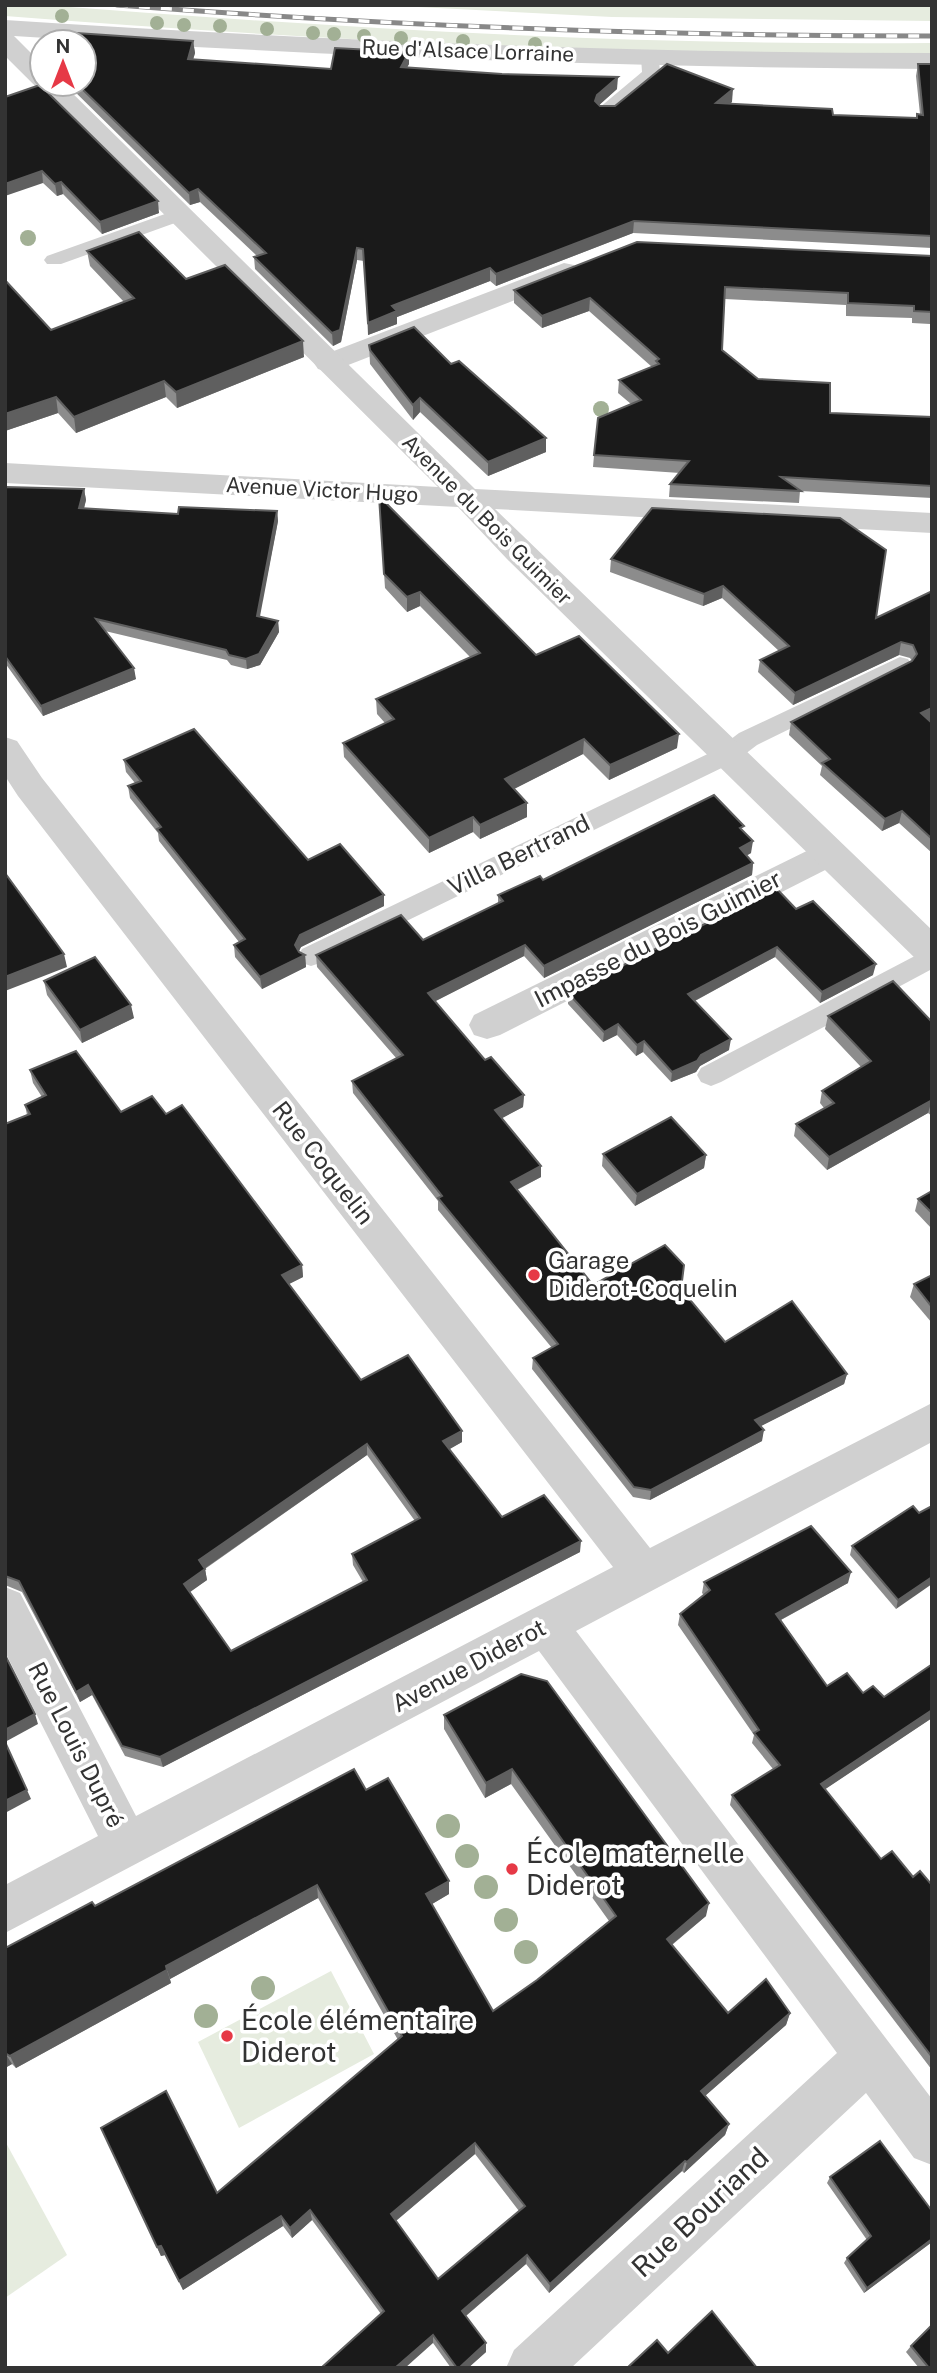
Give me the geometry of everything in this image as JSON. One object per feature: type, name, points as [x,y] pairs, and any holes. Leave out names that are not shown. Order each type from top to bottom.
[{"type":"street","name":"Rue d'Alsace Lorraine","points":[[5,27],[170,39],[470,52],[932,61]]},
{"type":"street","points":[[5,41],[28,64]]},
{"type":"street","name":"Avenue du Bois Guimier","points":[[62,98],[519,552],[932,952]]},
{"type":"street","points":[[328,363],[595,259]]},
{"type":"street","name":"Avenue Victor Hugo","points":[[5,473],[932,523]]},
{"type":"street","name":"Rue Coquelin","points":[[5,749],[30,787],[644,1574]]},
{"type":"street","name":"Impasse du Bois Guimier","points":[[487,1025],[829,853]]},
{"type":"street","name":"Avenue Diderot","points":[[5,1910],[932,1422]]},
{"type":"street","name":"Rue Louis Dupré","points":[[5,1607],[127,1846]]},
{"type":"street","points":[[546,1626],[932,2140]]},
{"type":"street","name":"Rue Bouriand","points":[[532,2368],[869,2057]]},
{"type":"lane","points":[[606,113],[651,74],[650,57]]},
{"type":"lane","points":[[54,260],[179,215]]},
{"type":"lane","name":"Villa Bertrand","points":[[312,956],[727,755],[748,738],[900,665]]},
{"type":"lane","points":[[711,1075],[932,957]]},
{"type":"shaded area","points":[[5,5],[43,5],[487,34],[709,42],[932,43],[932,53],[700,52],[352,39],[5,16]]},
{"type":"shaded area","points":[[379,5],[932,5],[932,21],[612,17]]},
{"type":"shaded area","points":[[331,1971],[374,2054],[239,2128],[198,2042]]},
{"type":"shaded area","points":[[5,2141],[67,2255],[5,2298]]},
{"type":"building","points":[[98,35],[193,41],[188,59],[331,69],[335,48],[409,52],[401,67],[502,74],[618,77],[597,95],[595,101],[600,106],[615,106],[667,64],[733,89],[716,103],[832,109],[833,115],[917,118],[917,114],[923,115],[918,64],[932,64],[932,236],[634,221],[496,274],[490,268],[392,306],[397,311],[368,323],[363,249],[357,248],[340,330],[332,333],[254,257],[266,253],[198,189],[189,193],[91,98],[98,98]]},
{"type":"building","points":[[28,89],[28,98],[53,98],[158,201],[100,222],[61,182],[55,184],[42,171],[5,184],[5,97]]},
{"type":"building","points":[[139,232],[186,279],[225,265],[303,341],[176,392],[164,381],[74,417],[56,397],[5,414],[5,280],[51,330],[134,298],[87,251]]},
{"type":"building","points":[[637,242],[932,256],[932,312],[914,311],[914,306],[848,303],[848,293],[725,287],[722,350],[758,379],[830,383],[830,413],[932,417],[932,486],[781,477],[801,491],[670,484],[689,461],[594,455],[598,418],[641,400],[619,380],[659,364],[656,361],[659,359],[590,298],[542,316],[514,290]]},
{"type":"building","points":[[414,327],[451,364],[459,361],[546,438],[488,462],[420,398],[413,405],[370,350],[369,345]]},
{"type":"building","points":[[5,487],[84,489],[79,508],[178,514],[179,507],[277,511],[257,616],[278,621],[259,654],[246,659],[229,655],[226,650],[96,619],[134,668],[41,706],[5,656]]},
{"type":"building","points":[[379,496],[536,655],[579,636],[679,734],[610,765],[584,739],[505,779],[527,803],[480,825],[473,817],[429,838],[343,743],[394,719],[376,699],[480,653],[420,592],[407,597],[384,574]]},
{"type":"building","points":[[652,508],[840,518],[886,550],[876,618],[932,591],[932,708],[921,713],[932,723],[932,839],[902,811],[885,819],[822,763],[830,759],[791,722],[912,661],[917,654],[913,645],[901,642],[795,693],[760,660],[789,646],[723,586],[704,594],[611,559]]},
{"type":"building","points":[[194,729],[308,860],[340,844],[384,895],[300,935],[295,945],[299,952],[305,955],[260,977],[234,945],[245,939],[157,829],[161,827],[128,786],[141,781],[124,760]]},
{"type":"building","points":[[714,795],[744,826],[740,828],[753,841],[740,848],[753,863],[544,966],[525,945],[428,993],[485,1060],[491,1057],[524,1095],[495,1110],[541,1166],[511,1182],[593,1285],[665,1245],[684,1265],[681,1289],[725,1342],[792,1301],[847,1374],[755,1420],[764,1430],[651,1490],[634,1487],[533,1358],[558,1344],[438,1198],[442,1196],[352,1081],[403,1055],[316,955],[401,915],[423,940],[503,901],[498,895],[540,876],[543,880]]},
{"type":"building","points":[[5,873],[64,954],[5,977]]},
{"type":"building","points":[[776,888],[796,909],[813,901],[876,964],[822,992],[777,947],[688,994],[731,1039],[701,1055],[697,1061],[672,1072],[644,1041],[637,1045],[618,1024],[604,1032],[568,993]]},
{"type":"building","points":[[95,957],[131,1005],[80,1030],[44,981]]},
{"type":"building","points":[[893,981],[932,1022],[932,1100],[829,1157],[796,1124],[834,1103],[822,1091],[871,1061],[828,1016]]},
{"type":"building","points":[[76,1051],[121,1112],[152,1096],[166,1114],[182,1105],[302,1265],[282,1275],[361,1380],[408,1355],[462,1431],[443,1441],[502,1517],[544,1495],[581,1541],[160,1757],[122,1746],[88,1685],[76,1692],[19,1581],[5,1576],[5,1124],[30,1114],[25,1105],[46,1095],[30,1070]],"holes":[[[367,1444],[420,1518],[352,1554],[367,1580],[231,1651],[184,1584],[205,1569],[199,1560]]]},
{"type":"building","points":[[671,1117],[706,1155],[637,1194],[603,1154]]},
{"type":"building","points":[[932,1191],[932,1213],[918,1199]]},
{"type":"building","points":[[932,1275],[932,1307],[914,1284]]},
{"type":"building","points":[[913,1506],[919,1513],[932,1506],[932,1577],[898,1600],[852,1546]]},
{"type":"building","points":[[811,1526],[851,1572],[776,1614],[827,1686],[847,1673],[863,1693],[873,1686],[884,1697],[932,1666],[932,1710],[821,1784],[881,1859],[892,1851],[913,1877],[920,1871],[932,1885],[932,2057],[732,1795],[780,1765],[754,1733],[759,1730],[680,1614],[710,1590],[704,1582]]},
{"type":"building","points":[[5,1655],[35,1714],[5,1730]]},
{"type":"building","points":[[521,1674],[547,1681],[709,1903],[667,1939],[728,2013],[766,1979],[790,2013],[701,2091],[729,2124],[550,2284],[527,2255],[462,2311],[486,2343],[459,2368],[433,2335],[395,2368],[321,2368],[384,2311],[310,2210],[290,2228],[281,2216],[179,2281],[161,2246],[157,2247],[101,2128],[166,2091],[217,2193],[402,2036],[317,1885],[166,1966],[167,1970],[10,2056],[5,2053],[5,1948],[92,1902],[95,1906],[354,1769],[366,1790],[388,1778],[449,1881],[426,1894],[493,2011],[537,1980],[616,1916],[512,1769],[486,1783],[444,1715]],"holes":[[[475,2143],[525,2206],[438,2279],[391,2214]]]},
{"type":"building","points":[[5,1742],[27,1790],[5,1801]]},
{"type":"building","points":[[880,2141],[932,2211],[932,2239],[867,2288],[847,2258],[871,2236],[830,2177]]},
{"type":"building","points":[[712,2311],[757,2368],[627,2368],[657,2340],[668,2353]]},
{"type":"building","points":[[932,2325],[932,2368],[929,2368],[911,2346]]},
{"type":"railway","points":[[117,5],[320,19],[524,28],[932,36]]},
{"type":"place","name":"Garage Diderot-Coquelin","points":[[534,1275]]},
{"type":"place","name":"École maternelle Diderot","points":[[512,1869]]},
{"type":"place","name":"École élémentaire Diderot","points":[[227,2036]]}]
